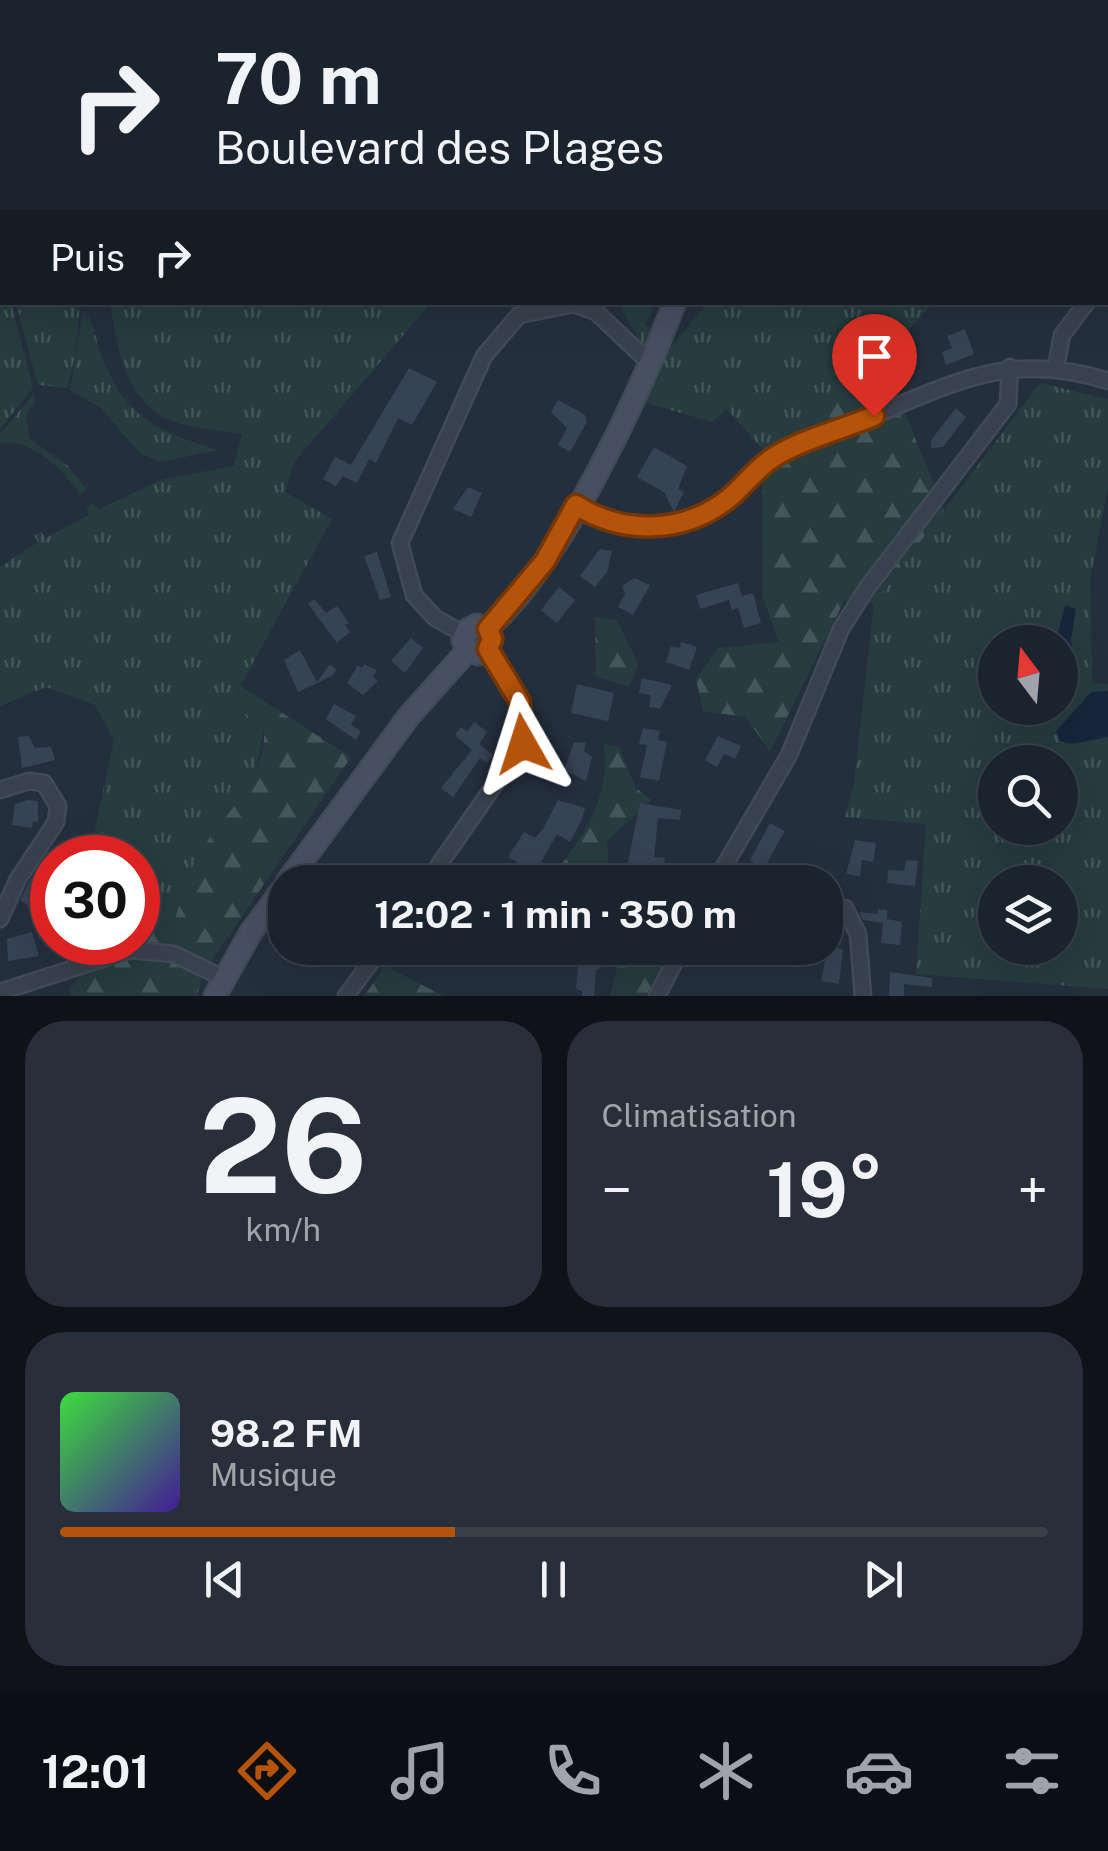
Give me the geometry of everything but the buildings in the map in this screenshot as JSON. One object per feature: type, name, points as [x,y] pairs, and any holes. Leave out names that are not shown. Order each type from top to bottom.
[{"type":"main road","points":[[300,865],[410,716],[545,561],[650,363],[674,305]]},
{"type":"main road","points":[[219,987],[268,912]]},
{"type":"street","points":[[440,865],[523,744],[520,702],[477,641],[434,618],[414,595],[400,543],[484,356],[519,316],[569,305]]},
{"type":"street","points":[[577,305],[596,312],[650,363]]},
{"type":"street","points":[[1056,367],[1062,334],[1084,305]]},
{"type":"street","points":[[725,865],[789,755],[841,629],[1008,404],[1010,367]]},
{"type":"street","points":[[576,505],[618,525],[642,528],[692,520],[730,498],[776,456],[966,378],[1010,367],[1056,367],[1108,381]]},
{"type":"street","points":[[0,790],[29,780],[44,783],[58,806],[56,822],[18,879],[0,919]]},
{"type":"street","points":[[845,908],[858,934],[863,996]]},
{"type":"street","points":[[2,987],[110,954],[152,949],[174,954],[219,987]]},
{"type":"street","points":[[346,996],[369,965]]},
{"type":"street","points":[[658,996],[674,965]]},
{"type":"green space","points":[[0,305],[12,305],[33,388],[0,429]]},
{"type":"green space","points":[[17,305],[80,305],[76,351],[67,388],[38,385]]},
{"type":"green space","points":[[110,305],[429,305],[294,462],[285,492],[332,519],[238,690],[238,708],[264,728],[254,780],[200,854],[175,919],[160,922],[160,835],[94,835],[114,740],[95,705],[46,687],[0,706],[0,567],[38,542],[34,535],[41,532],[46,538],[89,515],[86,507],[94,503],[98,510],[160,480],[234,466],[242,434],[172,421],[143,401],[126,371]]},
{"type":"green space","points":[[619,305],[655,305],[645,324],[672,346],[705,305],[931,305],[883,359],[842,383],[762,449],[726,408],[712,422],[646,403],[650,374],[639,339]]},
{"type":"green space","points":[[83,310],[110,376],[132,407],[160,428],[218,450],[161,462],[140,453],[101,408],[70,390]]},
{"type":"green space","points":[[883,359],[944,510],[874,603],[844,601],[770,752],[746,717],[703,711],[696,679],[718,648],[779,642],[763,598],[762,449],[842,383]]},
{"type":"green space","points":[[1040,383],[1108,399],[1108,488],[1090,580],[1092,683],[1108,684],[1108,989],[916,974],[926,824],[845,817],[854,783],[874,603]]},
{"type":"green space","points":[[33,395],[36,401],[26,414],[29,438],[68,466],[87,490],[80,494],[46,458],[24,445],[0,443],[0,434]]},
{"type":"green space","points":[[595,617],[617,620],[638,664],[629,687],[596,676]]},
{"type":"green space","points":[[239,685],[351,757],[277,865],[268,865],[268,878],[208,966],[174,947],[160,947],[160,916],[175,919],[196,859],[243,794],[259,764],[264,728],[238,707]]},
{"type":"green space","points":[[604,744],[619,747],[635,787],[651,800],[607,841],[609,865],[561,865],[584,832],[599,800]]},
{"type":"green space","points":[[160,957],[204,971],[197,996],[71,996],[69,990],[90,965],[160,965]]},
{"type":"green space","points":[[618,965],[664,965],[646,996],[610,996]]},
{"type":"green space","points":[[385,966],[444,996],[364,996]]},
{"type":"water","points":[[1065,605],[1076,609],[1073,625],[1060,625]]},
{"type":"water","points":[[1108,691],[1108,737],[1071,744],[1060,741],[1056,731],[1061,725],[1078,725],[1078,706],[1091,692]]},
{"type":"route","points":[[523,744],[520,702],[513,684],[488,649],[492,639],[488,629],[545,561],[576,505],[618,525],[642,528],[692,520],[730,498],[776,456],[874,416]]}]
